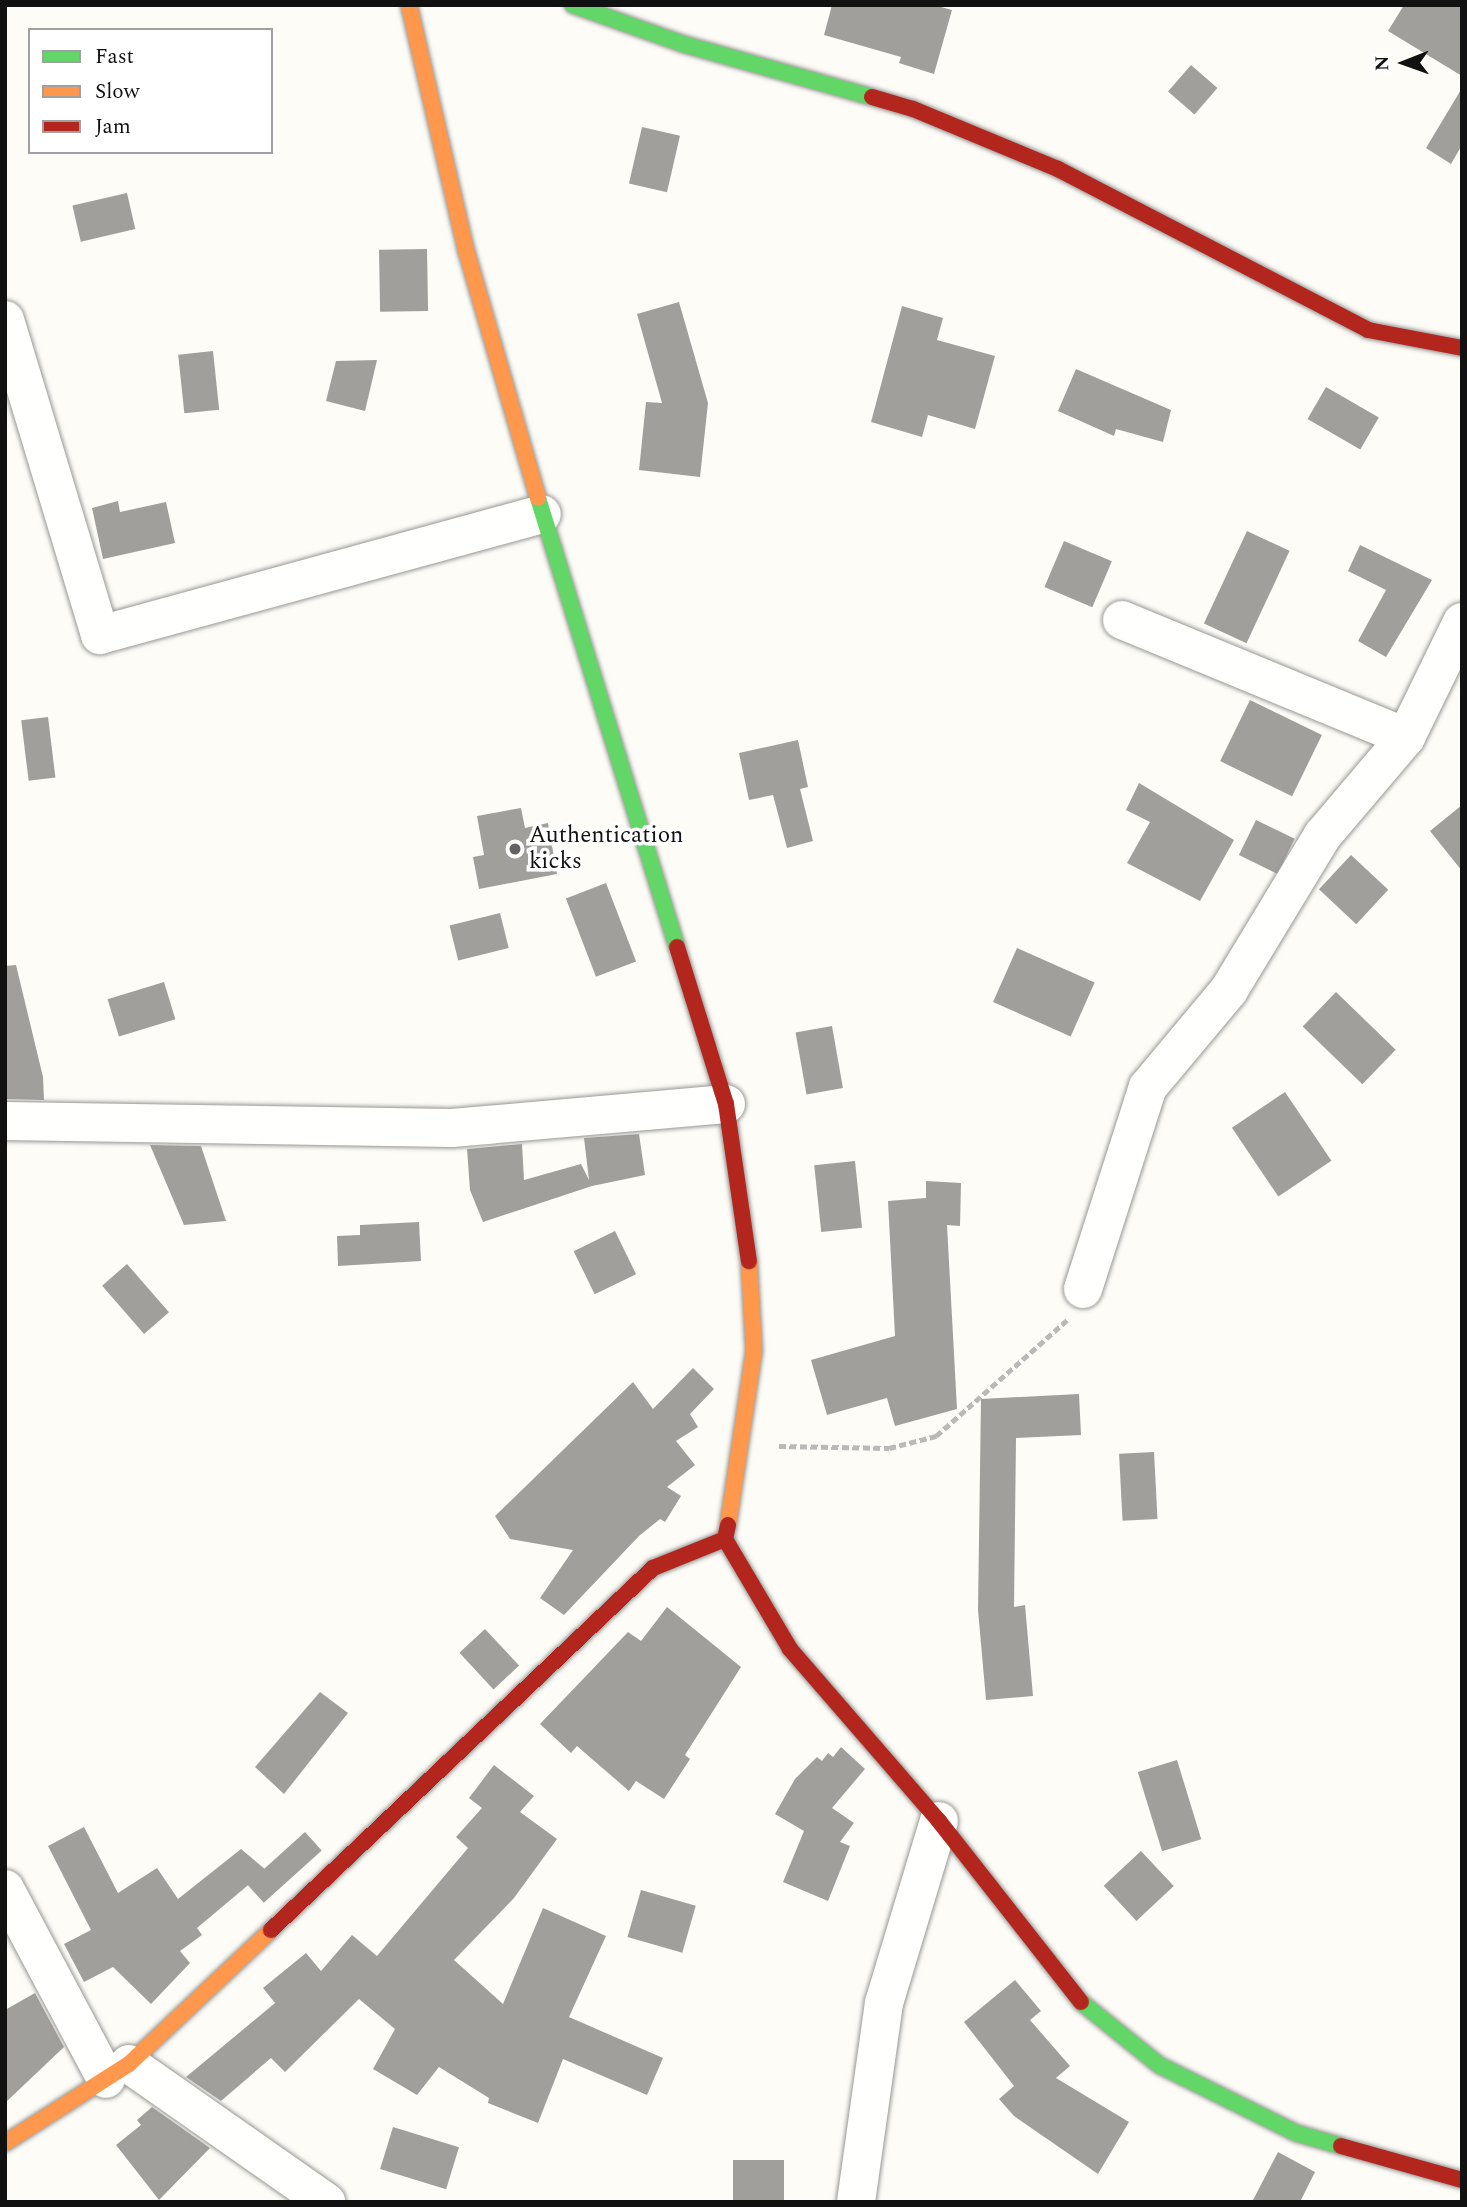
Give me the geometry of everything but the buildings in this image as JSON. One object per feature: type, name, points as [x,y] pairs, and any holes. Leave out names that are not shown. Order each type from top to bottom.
[{"type":"street","points":[[409,5],[466,250],[542,514],[726,1104],[747,1235],[754,1350],[743,1446],[725,1539],[790,1649],[939,1821],[1084,2006],[1160,2066],[1296,2133],[1462,2180]]},
{"type":"street","points":[[573,5],[683,44],[913,109],[1058,169],[1368,330],[1462,348]]},
{"type":"street","points":[[5,320],[100,635],[542,514]]},
{"type":"street","points":[[1122,620],[1406,737]]},
{"type":"street","points":[[1083,1289],[1148,1087],[1229,990],[1323,835],[1406,737],[1462,622]]},
{"type":"street","points":[[5,1121],[452,1128],[726,1104]]},
{"type":"street","points":[[5,2143],[117,2071],[653,1568],[725,1539]]},
{"type":"street","points":[[856,2202],[884,2003],[939,1821]]},
{"type":"street","points":[[5,1889],[117,2071],[326,2202]]},
{"type":"path","points":[[743,1446],[888,1448],[936,1436],[1064,1326],[1083,1289]]},
{"type":"traffic: fast","points":[[573,5],[683,44],[872,97]]},
{"type":"traffic: fast","points":[[538,498],[677,947]]},
{"type":"traffic: fast","points":[[1081,2002],[1159,2065],[1296,2133],[1341,2146]]},
{"type":"traffic: slow","points":[[409,5],[466,250],[538,498]]},
{"type":"traffic: slow","points":[[728,1525],[754,1350],[749,1261]]},
{"type":"traffic: slow","points":[[5,2143],[129,2064],[271,1930]]},
{"type":"traffic: jam","points":[[872,97],[913,109],[1058,169],[1368,330],[1462,348]]},
{"type":"traffic: jam","points":[[677,947],[726,1104],[749,1261]]},
{"type":"traffic: jam","points":[[728,1525],[725,1539],[790,1649],[939,1821],[1081,2002]]},
{"type":"traffic: jam","points":[[271,1930],[653,1568],[725,1539]]},
{"type":"traffic: jam","points":[[1341,2146],[1462,2180]]},
{"type":"place","name":"Authentication kicks","points":[[515,849]]}]
